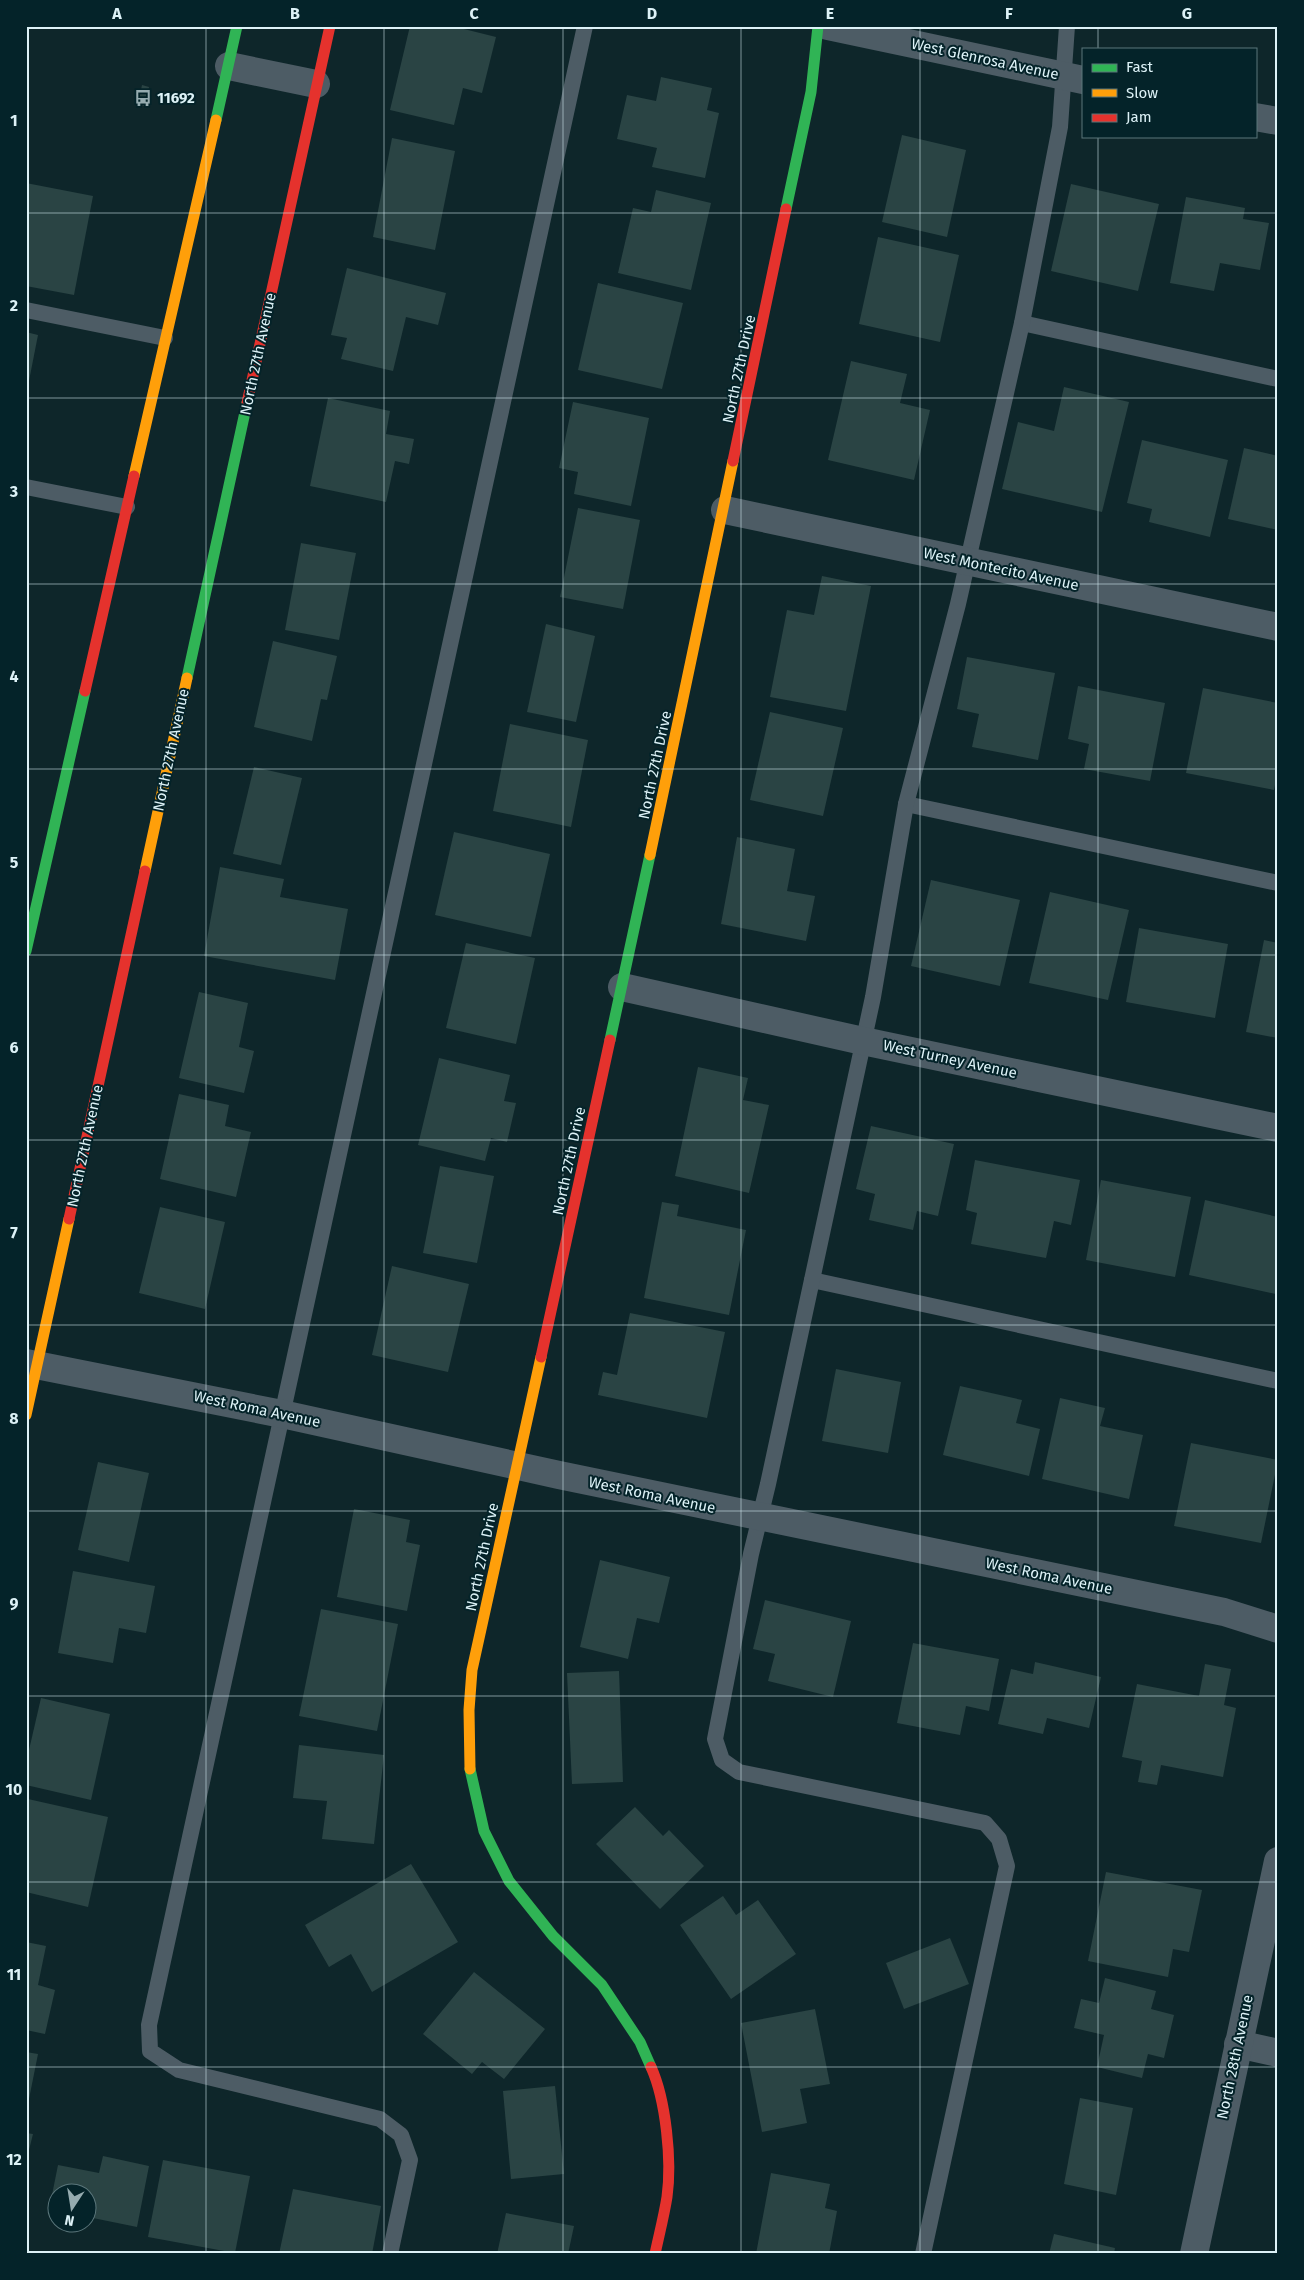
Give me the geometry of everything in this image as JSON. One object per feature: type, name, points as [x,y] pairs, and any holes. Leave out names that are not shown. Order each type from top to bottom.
[{"type":"street","points":[[26,951],[237,26]]},
{"type":"street","name":"North 27th Avenue","points":[[26,1415],[32,1364],[330,26]]},
{"type":"street","name":"North 27th Drive","points":[[656,2254],[668,2195],[667,2141],[659,2085],[640,2042],[602,1985],[552,1936],[509,1881],[484,1831],[470,1775],[469,1710],[472,1670],[725,510],[811,92],[818,26]]},
{"type":"street","name":"West Glenrosa Avenue","points":[[828,26],[1073,78]]},
{"type":"street","points":[[229,66],[316,84]]},
{"type":"street","points":[[1256,117],[1278,121]]},
{"type":"street","name":"West Montecito Avenue","points":[[725,510],[1278,627]]},
{"type":"street","name":"West Turney Avenue","points":[[622,987],[863,1041],[1278,1128]]},
{"type":"street","name":"West Roma Avenue","points":[[32,1364],[282,1414],[516,1466],[1224,1612],[1278,1629]]},
{"type":"street","name":"North 28th Avenue","points":[[1194,2254],[1278,1861]]},
{"type":"street","points":[[1238,2044],[1278,2053]]},
{"type":"lane","points":[[390,2254],[410,2160],[401,2135],[380,2119],[179,2070],[150,2051],[149,2024],[586,26]]},
{"type":"lane","points":[[923,2254],[1007,1866],[999,1839],[984,1823],[738,1772],[722,1760],[715,1739],[760,1517],[863,1041],[906,804],[967,561],[1022,323],[1060,127],[1073,78],[1067,26]]},
{"type":"lane","points":[[26,310],[165,338]]},
{"type":"lane","points":[[1022,323],[1278,379]]},
{"type":"lane","points":[[26,487],[127,507]]},
{"type":"lane","points":[[906,804],[1278,884]]},
{"type":"lane","points":[[812,1280],[1278,1381]]},
{"type":"building","points":[[410,26],[452,26],[496,37],[482,93],[463,88],[454,125],[390,110]]},
{"type":"building","points":[[661,77],[712,88],[707,110],[719,113],[705,178],[652,167],[657,148],[617,139],[627,95],[656,101]]},
{"type":"building","points":[[142,85],[149,87],[145,106],[138,104]]},
{"type":"building","points":[[902,135],[966,150],[947,237],[882,222]]},
{"type":"building","points":[[392,138],[455,151],[435,250],[373,237]]},
{"type":"building","points":[[26,183],[93,196],[74,295],[26,286]]},
{"type":"building","points":[[1071,184],[1159,204],[1138,291],[1051,271]]},
{"type":"building","points":[[656,190],[711,203],[691,290],[618,273],[633,208],[651,212]]},
{"type":"building","points":[[1186,197],[1245,208],[1243,219],[1269,223],[1260,270],[1220,263],[1214,291],[1170,283]]},
{"type":"building","points":[[878,237],[959,255],[940,342],[859,324]]},
{"type":"building","points":[[347,268],[446,293],[438,325],[406,317],[393,371],[341,359],[347,338],[331,335]]},
{"type":"building","points":[[598,283],[683,303],[662,389],[578,370]]},
{"type":"building","points":[[26,332],[38,335],[27,391],[26,391]]},
{"type":"building","points":[[851,361],[907,374],[900,403],[930,410],[914,480],[828,460]]},
{"type":"building","points":[[1064,387],[1129,402],[1102,512],[1002,489],[1018,422],[1054,431]]},
{"type":"building","points":[[328,398],[390,411],[386,434],[414,439],[409,464],[395,461],[386,502],[310,486]]},
{"type":"building","points":[[573,402],[649,418],[631,506],[574,494],[578,472],[559,468]]},
{"type":"building","points":[[1142,440],[1228,460],[1210,537],[1149,522],[1152,509],[1127,503]]},
{"type":"building","points":[[1244,448],[1278,456],[1278,530],[1228,519]]},
{"type":"building","points":[[578,508],[640,520],[623,609],[560,597]]},
{"type":"building","points":[[301,543],[356,553],[339,640],[285,630]]},
{"type":"building","points":[[822,576],[871,586],[846,711],[770,697],[787,610],[814,615]]},
{"type":"building","points":[[546,624],[595,636],[576,722],[527,712]]},
{"type":"building","points":[[273,641],[337,656],[327,700],[321,699],[312,741],[254,727]]},
{"type":"building","points":[[967,657],[1055,673],[1038,760],[972,747],[979,714],[957,709]]},
{"type":"building","points":[[1078,686],[1165,703],[1150,781],[1084,769],[1089,744],[1068,739]]},
{"type":"building","points":[[1203,688],[1278,703],[1278,770],[1274,790],[1186,773]]},
{"type":"building","points":[[770,712],[843,728],[823,816],[750,800]]},
{"type":"building","points":[[510,724],[588,740],[571,827],[493,811]]},
{"type":"building","points":[[254,767],[302,778],[281,865],[233,854]]},
{"type":"building","points":[[454,832],[550,854],[531,937],[435,915]]},
{"type":"building","points":[[737,837],[795,849],[787,891],[815,896],[806,941],[721,924]]},
{"type":"building","points":[[220,867],[284,879],[280,897],[348,909],[335,980],[204,956]]},
{"type":"building","points":[[931,880],[1020,900],[1000,986],[911,966]]},
{"type":"building","points":[[1050,892],[1129,910],[1108,1000],[1029,983]]},
{"type":"building","points":[[1139,928],[1228,944],[1215,1018],[1126,1002]]},
{"type":"building","points":[[1264,940],[1278,943],[1278,1038],[1246,1032]]},
{"type":"building","points":[[466,943],[535,958],[516,1044],[446,1028]]},
{"type":"building","points":[[199,992],[248,1003],[239,1047],[254,1051],[244,1093],[179,1078]]},
{"type":"building","points":[[439,1058],[510,1075],[504,1101],[516,1103],[507,1142],[491,1138],[485,1161],[418,1145]]},
{"type":"building","points":[[698,1067],[748,1078],[743,1100],[769,1105],[749,1193],[675,1176]]},
{"type":"building","points":[[179,1094],[229,1105],[225,1126],[251,1132],[236,1197],[160,1179]]},
{"type":"building","points":[[871,1126],[954,1144],[938,1216],[917,1211],[913,1230],[869,1220],[875,1194],[856,1189]]},
{"type":"building","points":[[975,1160],[1080,1180],[1071,1225],[1054,1221],[1046,1258],[971,1244],[977,1213],[966,1210]]},
{"type":"building","points":[[440,1166],[494,1176],[477,1263],[423,1253]]},
{"type":"building","points":[[1101,1180],[1191,1197],[1175,1277],[1086,1260]]},
{"type":"building","points":[[1205,1200],[1278,1217],[1278,1285],[1276,1294],[1189,1275]]},
{"type":"building","points":[[662,1202],[679,1205],[677,1216],[746,1230],[729,1315],[644,1298]]},
{"type":"building","points":[[160,1207],[225,1222],[205,1309],[139,1293]]},
{"type":"building","points":[[392,1266],[469,1284],[448,1372],[372,1355]]},
{"type":"building","points":[[630,1313],[725,1332],[707,1418],[598,1395],[603,1372],[617,1375]]},
{"type":"building","points":[[836,1369],[901,1382],[888,1453],[822,1441]]},
{"type":"building","points":[[960,1386],[1022,1400],[1016,1423],[1040,1429],[1029,1476],[943,1455]]},
{"type":"building","points":[[1060,1398],[1105,1408],[1100,1426],[1143,1435],[1129,1499],[1042,1479]]},
{"type":"building","points":[[1191,1443],[1278,1460],[1261,1543],[1174,1526]]},
{"type":"building","points":[[98,1462],[149,1473],[129,1562],[78,1550]]},
{"type":"building","points":[[354,1509],[410,1520],[406,1542],[420,1545],[407,1611],[337,1597]]},
{"type":"building","points":[[600,1560],[670,1577],[659,1623],[637,1618],[628,1659],[580,1647]]},
{"type":"building","points":[[73,1571],[155,1586],[146,1633],[119,1628],[113,1663],[58,1653]]},
{"type":"building","points":[[765,1600],[851,1621],[833,1697],[768,1681],[775,1654],[753,1649]]},
{"type":"building","points":[[321,1609],[398,1624],[377,1731],[299,1716]]},
{"type":"building","points":[[913,1643],[999,1659],[989,1711],[966,1706],[960,1735],[897,1723]]},
{"type":"building","points":[[1035,1662],[1101,1677],[1089,1728],[1047,1718],[1043,1734],[998,1724],[1011,1669],[1033,1674]]},
{"type":"building","points":[[1205,1664],[1231,1669],[1224,1705],[1236,1708],[1223,1777],[1161,1765],[1157,1785],[1138,1782],[1142,1761],[1122,1757],[1137,1684],[1199,1696]]},
{"type":"building","points":[[619,1671],[623,1782],[572,1784],[567,1673]]},
{"type":"building","points":[[41,1698],[110,1714],[91,1800],[26,1785],[26,1763]]},
{"type":"building","points":[[299,1745],[384,1755],[374,1844],[322,1839],[327,1801],[293,1798]]},
{"type":"building","points":[[28,1799],[108,1817],[88,1907],[26,1892]]},
{"type":"building","points":[[635,1807],[663,1836],[669,1830],[704,1866],[660,1909],[596,1844]]},
{"type":"building","points":[[411,1864],[458,1942],[372,1992],[351,1954],[329,1967],[305,1925]]},
{"type":"building","points":[[1106,1872],[1202,1890],[1189,1952],[1173,1949],[1168,1977],[1088,1961]]},
{"type":"building","points":[[723,1896],[736,1915],[758,1900],[796,1954],[731,1999],[680,1925]]},
{"type":"building","points":[[950,1938],[969,1984],[904,2009],[886,1963]]},
{"type":"building","points":[[26,1942],[46,1946],[38,1985],[55,1990],[45,2034],[26,2030]]},
{"type":"building","points":[[474,1972],[545,2029],[504,2079],[482,2062],[472,2074],[423,2034]]},
{"type":"building","points":[[1105,1978],[1156,1991],[1151,2009],[1174,2015],[1164,2058],[1148,2054],[1142,2078],[1097,2067],[1104,2035],[1074,2028],[1081,1999],[1099,2003]]},
{"type":"building","points":[[815,2009],[830,2084],[800,2089],[807,2123],[762,2132],[741,2023]]},
{"type":"building","points":[[26,2052],[38,2054],[29,2099],[26,2099]]},
{"type":"building","points":[[555,2086],[564,2174],[511,2179],[503,2091]]},
{"type":"building","points":[[1080,2098],[1133,2108],[1116,2195],[1064,2184]]},
{"type":"building","points":[[26,2133],[33,2134],[27,2158],[26,2158]]},
{"type":"building","points":[[103,2156],[149,2166],[137,2227],[98,2219],[98,2182],[55,2182],[58,2165],[99,2173]]},
{"type":"building","points":[[163,2160],[250,2176],[235,2253],[148,2237]]},
{"type":"building","points":[[771,2173],[830,2184],[825,2208],[837,2211],[829,2254],[805,2252],[805,2254],[756,2254]]},
{"type":"building","points":[[293,2189],[381,2206],[372,2254],[279,2254]]},
{"type":"building","points":[[506,2213],[574,2226],[568,2254],[497,2254]]},
{"type":"building","points":[[1054,2234],[1115,2248],[1114,2254],[1049,2254]]},
{"type":"traffic: fast","points":[[216,120],[237,26]]},
{"type":"traffic: fast","points":[[786,209],[811,92],[818,26]]},
{"type":"traffic: fast","points":[[187,678],[247,403]]},
{"type":"traffic: fast","points":[[26,951],[85,691]]},
{"type":"traffic: fast","points":[[610,1040],[650,855]]},
{"type":"traffic: fast","points":[[470,1769],[484,1831],[509,1881],[553,1936],[602,1985],[640,2042],[651,2067]]},
{"type":"traffic: slow","points":[[134,476],[216,120]]},
{"type":"traffic: slow","points":[[650,855],[733,461]]},
{"type":"traffic: slow","points":[[145,871],[187,678]]},
{"type":"traffic: slow","points":[[26,1415],[69,1219]]},
{"type":"traffic: slow","points":[[470,1769],[469,1710],[472,1670],[541,1357]]},
{"type":"traffic: jam","points":[[247,403],[330,26]]},
{"type":"traffic: jam","points":[[733,461],[786,209]]},
{"type":"traffic: jam","points":[[85,691],[134,476]]},
{"type":"traffic: jam","points":[[69,1219],[145,871]]},
{"type":"traffic: jam","points":[[541,1357],[610,1040]]},
{"type":"traffic: jam","points":[[651,2067],[661,2096],[669,2166],[667,2197],[655,2254]]},
{"type":"place","name":"11692","points":[[143,98]]}]
